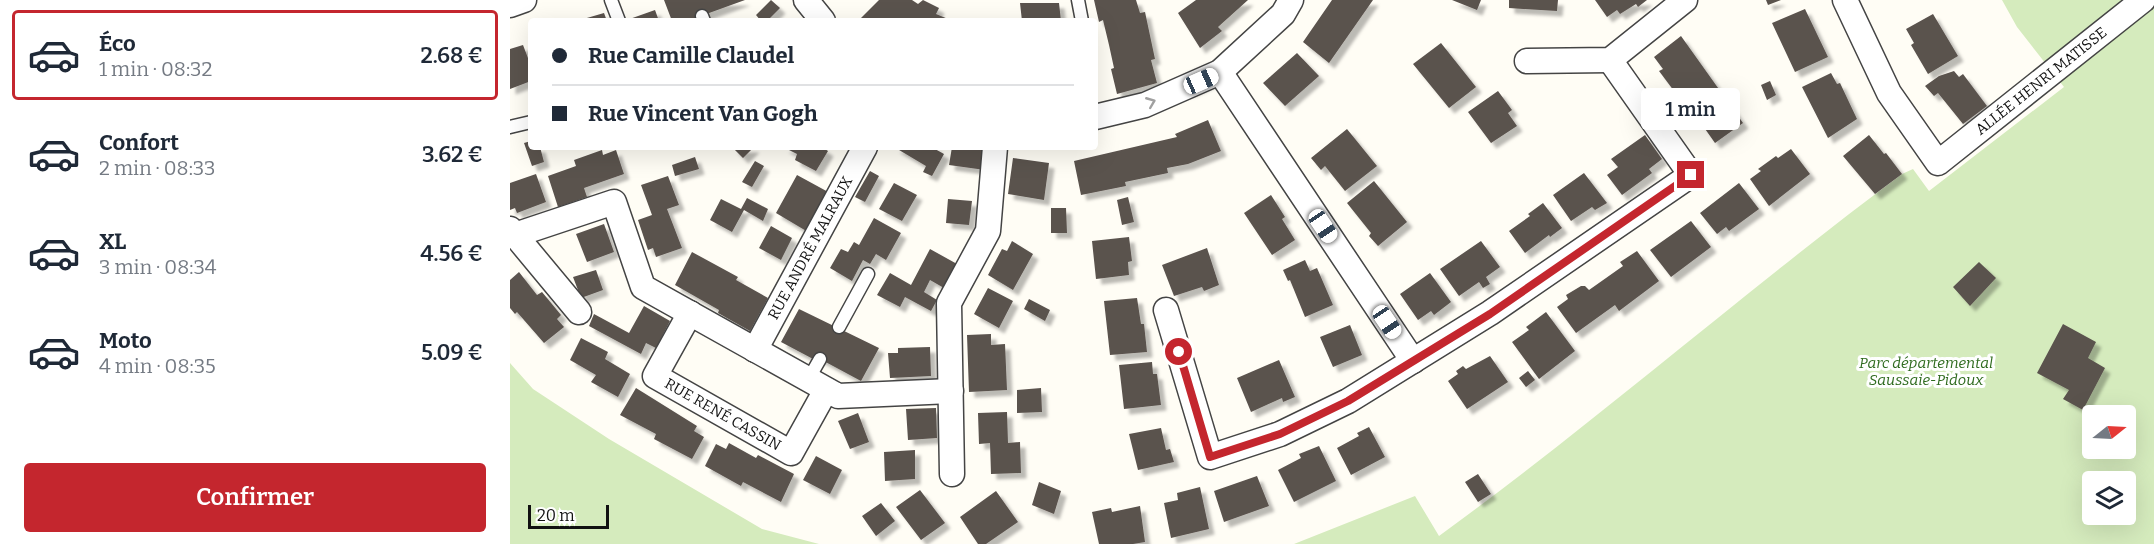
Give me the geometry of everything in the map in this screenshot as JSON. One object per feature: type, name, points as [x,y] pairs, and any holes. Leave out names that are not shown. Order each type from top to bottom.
[{"type":"street","points":[[510,5],[524,0]]},
{"type":"street","points":[[806,0],[821,18]]},
{"type":"street","points":[[1098,114],[1145,105],[1220,72],[1283,14],[1291,0]]},
{"type":"street","points":[[1527,61],[1610,60],[1685,0]]},
{"type":"street","name":"ALLÉE HENRI MATISSE","points":[[1845,0],[1889,93],[1938,163],[2143,0]]},
{"type":"street","points":[[1166,310],[1210,457],[1280,434],[1348,401],[1490,314],[1691,175],[1610,60]]},
{"type":"street","points":[[1220,72],[1413,361]]},
{"type":"street","name":"RUE ANDRÉ MALRAUX","points":[[755,351],[863,150]]},
{"type":"street","points":[[952,474],[949,303],[988,231],[995,150]]},
{"type":"street","points":[[579,312],[513,232],[614,202],[643,287],[755,351],[818,376],[838,396],[951,391]]},
{"type":"street","name":"RUE RENÉ CASSIN","points":[[690,313],[655,376],[791,453],[818,376]]},
{"type":"lane","points":[[612,0],[618,18]]},
{"type":"lane","points":[[1078,0],[1081,18]]},
{"type":"lane","points":[[510,127],[528,123]]},
{"type":"lane","points":[[839,327],[868,274]]},
{"type":"green space","name":"Parc départemental Saussaie-Pidoux","points":[[2002,0],[2154,0],[2154,544],[1294,544],[1415,496],[1439,536],[1556,447],[1902,174],[1913,169],[1929,191],[2064,87],[2017,27]]},
{"type":"green space","points":[[510,363],[533,389],[609,439],[762,529],[819,544],[510,544]]},
{"type":"building","points":[[664,0],[745,0],[695,18],[671,18]]},
{"type":"building","points":[[771,0],[780,8],[770,18],[758,18],[756,15]]},
{"type":"building","points":[[879,0],[912,0],[918,4],[923,0],[939,8],[936,14],[946,18],[861,18]]},
{"type":"building","points":[[1094,0],[1136,0],[1140,13],[1145,12],[1155,59],[1151,60],[1157,83],[1117,94],[1111,69],[1114,68],[1103,20],[1099,22]]},
{"type":"building","points":[[1196,0],[1248,0],[1218,27],[1222,31],[1200,48],[1178,13]]},
{"type":"building","points":[[1332,0],[1373,0],[1329,63],[1303,42]]},
{"type":"building","points":[[1452,0],[1481,0],[1477,10]]},
{"type":"building","points":[[1509,0],[1558,0],[1557,11],[1509,8]]},
{"type":"building","points":[[1595,0],[1647,0],[1638,7],[1636,4],[1620,14],[1617,10],[1607,17]]},
{"type":"building","points":[[1766,0],[1781,0],[1768,5]]},
{"type":"building","points":[[1020,3],[1059,3],[1061,18],[1022,18]]},
{"type":"building","points":[[1805,9],[1828,57],[1795,72],[1772,23]]},
{"type":"building","points":[[655,10],[658,18],[632,18]]},
{"type":"building","points":[[604,13],[606,18],[587,18]]},
{"type":"building","points":[[1933,14],[1958,56],[1928,74],[1911,45],[1914,43],[1906,29]]},
{"type":"building","points":[[1681,36],[1743,123],[1715,143],[1677,89],[1674,91],[1659,71],[1663,69],[1654,57]]},
{"type":"building","points":[[1441,43],[1476,87],[1449,108],[1413,64]]},
{"type":"building","points":[[523,45],[528,58],[528,82],[510,89],[510,49]]},
{"type":"building","points":[[1297,53],[1319,76],[1285,106],[1263,83]]},
{"type":"building","points":[[1954,71],[1959,77],[1963,74],[1987,106],[1963,124],[1938,93],[1934,96],[1925,86],[1939,76]]},
{"type":"building","points":[[1831,73],[1837,84],[1840,83],[1857,119],[1828,138],[1802,87]]},
{"type":"building","points":[[1770,81],[1776,95],[1767,100],[1761,85]]},
{"type":"building","points":[[1498,91],[1512,110],[1508,113],[1517,126],[1491,143],[1468,112]]},
{"type":"building","points":[[1208,120],[1221,151],[1188,164],[1167,168],[1168,173],[1125,182],[1126,186],[1081,195],[1074,161],[1177,137],[1175,134]]},
{"type":"building","points":[[1347,129],[1377,166],[1345,191],[1325,166],[1321,170],[1311,158]]},
{"type":"building","points":[[1645,135],[1662,159],[1649,169],[1652,173],[1622,195],[1607,175],[1618,167],[1611,159]]},
{"type":"building","points":[[1869,135],[1902,174],[1875,194],[1843,156]]},
{"type":"building","points":[[528,142],[528,150],[541,150],[544,162],[532,166],[524,143]]},
{"type":"building","points":[[1791,149],[1810,174],[1769,206],[1750,179],[1761,171],[1758,169]]},
{"type":"building","points":[[602,150],[603,155],[616,150],[624,174],[584,188],[587,197],[558,207],[548,176],[576,166],[574,160]]},
{"type":"building","points":[[735,150],[751,150],[743,158]]},
{"type":"building","points":[[789,150],[828,151],[816,171],[795,160],[797,154]]},
{"type":"building","points":[[899,150],[937,150],[944,154],[932,176],[923,172],[926,166]]},
{"type":"building","points":[[952,150],[988,150],[985,170],[949,165]]},
{"type":"building","points":[[695,157],[699,169],[675,176],[672,165]]},
{"type":"building","points":[[1013,158],[1049,163],[1044,200],[1008,194]]},
{"type":"building","points":[[755,161],[764,166],[752,187],[742,182]]},
{"type":"building","points":[[870,171],[879,176],[865,202],[855,197]]},
{"type":"building","points":[[1584,173],[1607,203],[1595,210],[1592,207],[1571,221],[1553,195]]},
{"type":"building","points":[[536,174],[546,202],[517,213],[515,208],[510,210],[510,183]]},
{"type":"building","points":[[797,175],[830,193],[808,232],[776,213]]},
{"type":"building","points":[[668,176],[679,205],[667,209],[682,248],[656,257],[653,248],[648,250],[638,220],[652,215],[641,185]]},
{"type":"building","points":[[1374,181],[1407,222],[1378,246],[1369,236],[1371,233],[1347,203]]},
{"type":"building","points":[[894,183],[917,195],[902,221],[879,209]]},
{"type":"building","points":[[1739,183],[1759,209],[1729,231],[1726,227],[1717,234],[1700,213]]},
{"type":"building","points":[[1271,195],[1285,217],[1282,219],[1295,240],[1272,255],[1244,213]]},
{"type":"building","points":[[1128,197],[1134,222],[1122,225],[1117,200]]},
{"type":"building","points":[[747,198],[768,209],[763,221],[744,210],[732,232],[710,220],[721,199],[741,209]]},
{"type":"building","points":[[948,199],[972,201],[969,225],[946,223]]},
{"type":"building","points":[[1543,203],[1562,228],[1525,253],[1509,231]]},
{"type":"building","points":[[1051,208],[1066,208],[1067,233],[1051,233]]},
{"type":"building","points":[[874,218],[901,233],[886,260],[876,254],[870,264],[863,260],[852,281],[830,268],[841,249],[848,252],[854,242],[859,245]]},
{"type":"building","points":[[1691,221],[1711,247],[1671,277],[1650,250]]},
{"type":"building","points":[[604,224],[614,252],[587,262],[576,234]]},
{"type":"building","points":[[771,226],[792,238],[781,260],[759,248]]},
{"type":"building","points":[[1129,237],[1132,261],[1128,262],[1129,275],[1096,279],[1092,241]]},
{"type":"building","points":[[1012,241],[1033,254],[1013,290],[988,275],[1002,249],[1007,251]]},
{"type":"building","points":[[1481,241],[1500,267],[1486,277],[1490,284],[1483,288],[1479,282],[1459,296],[1440,269]]},
{"type":"building","points":[[1207,248],[1219,285],[1204,291],[1202,287],[1174,296],[1162,265]]},
{"type":"building","points":[[930,249],[957,264],[944,288],[930,280],[924,292],[937,300],[931,311],[905,297],[900,307],[877,295],[890,273],[911,285]]},
{"type":"building","points":[[1637,251],[1659,281],[1619,311],[1615,305],[1576,333],[1557,307],[1568,299],[1566,295],[1581,286],[1589,290],[1623,266],[1620,262]]},
{"type":"building","points":[[692,252],[738,277],[736,280],[768,298],[750,331],[675,285]]},
{"type":"building","points":[[1305,260],[1310,271],[1317,268],[1333,305],[1305,317],[1290,280],[1288,281],[1283,270]]},
{"type":"building","points":[[1979,262],[1996,278],[1970,306],[1953,287]]},
{"type":"building","points":[[596,270],[603,290],[581,298],[573,277]]},
{"type":"building","points":[[519,272],[537,295],[542,292],[561,315],[557,319],[564,327],[544,343],[517,312],[515,314],[510,308],[510,280]]},
{"type":"building","points":[[1430,273],[1451,302],[1434,315],[1431,311],[1418,320],[1400,294]]},
{"type":"building","points":[[988,288],[1013,301],[999,328],[974,314]]},
{"type":"building","points":[[1137,298],[1141,324],[1144,324],[1147,352],[1110,355],[1104,301]]},
{"type":"building","points":[[1029,299],[1050,310],[1045,321],[1024,309]]},
{"type":"building","points":[[644,306],[670,321],[656,348],[646,343],[641,354],[589,326],[594,314],[629,333]]},
{"type":"building","points":[[799,309],[879,348],[861,381],[820,359],[815,360],[781,342]]},
{"type":"building","points":[[1546,312],[1575,351],[1539,379],[1512,342],[1529,330],[1526,327]]},
{"type":"building","points":[[2063,324],[2096,342],[2088,358],[2105,368],[2086,405],[2082,405],[2082,409],[2063,399],[2069,390],[2037,373]]},
{"type":"building","points":[[1350,325],[1362,355],[1333,367],[1320,337]]},
{"type":"building","points":[[991,334],[991,345],[1005,344],[1007,390],[969,392],[967,335]]},
{"type":"building","points":[[581,338],[608,352],[605,359],[630,374],[618,397],[591,382],[596,375],[570,360]]},
{"type":"building","points":[[930,347],[931,376],[890,378],[888,353],[898,353],[898,348]]},
{"type":"building","points":[[1490,356],[1508,382],[1467,409],[1448,381],[1458,374],[1456,371],[1463,366],[1466,369]]},
{"type":"building","points":[[1279,360],[1295,397],[1283,402],[1282,398],[1251,412],[1237,378]]},
{"type":"building","points":[[1152,362],[1153,374],[1157,374],[1161,405],[1124,409],[1119,365]]},
{"type":"building","points":[[1528,371],[1535,380],[1526,387],[1519,378]]},
{"type":"building","points":[[636,388],[697,426],[694,431],[704,437],[692,459],[654,439],[656,434],[620,415]]},
{"type":"building","points":[[1041,388],[1042,412],[1017,413],[1017,390]]},
{"type":"building","points":[[936,408],[937,438],[908,440],[906,409]]},
{"type":"building","points":[[1007,412],[1008,443],[1020,442],[1021,473],[991,474],[990,443],[979,444],[978,413]]},
{"type":"building","points":[[858,413],[869,442],[850,449],[838,421]]},
{"type":"building","points":[[1369,427],[1385,457],[1351,475],[1337,448],[1359,436],[1357,433]]},
{"type":"building","points":[[1161,428],[1166,450],[1170,449],[1174,462],[1138,470],[1129,434]]},
{"type":"building","points":[[729,443],[756,458],[758,455],[794,474],[781,502],[743,482],[741,486],[705,466],[716,444],[726,449]]},
{"type":"building","points":[[1319,446],[1336,481],[1294,502],[1278,470],[1301,458],[1299,454]]},
{"type":"building","points":[[915,450],[915,479],[885,481],[884,452]]},
{"type":"building","points":[[816,456],[842,470],[830,494],[803,480]]},
{"type":"building","points":[[1478,474],[1491,494],[1478,502],[1465,482]]},
{"type":"building","points":[[1257,476],[1269,506],[1224,522],[1214,491]]},
{"type":"building","points":[[1039,482],[1061,491],[1054,514],[1032,505]]},
{"type":"building","points":[[1200,487],[1209,529],[1171,538],[1164,503],[1178,500],[1177,493]]},
{"type":"building","points":[[920,490],[945,523],[921,540],[896,507]]},
{"type":"building","points":[[996,491],[1018,522],[986,544],[978,544],[960,517]]},
{"type":"building","points":[[881,503],[895,521],[876,536],[862,516]]},
{"type":"building","points":[[1140,506],[1145,542],[1099,544],[1092,512],[1111,508],[1112,512]]},
{"type":"route","points":[[1179,352],[1210,457],[1280,434],[1348,401],[1490,314],[1691,175]]}]
